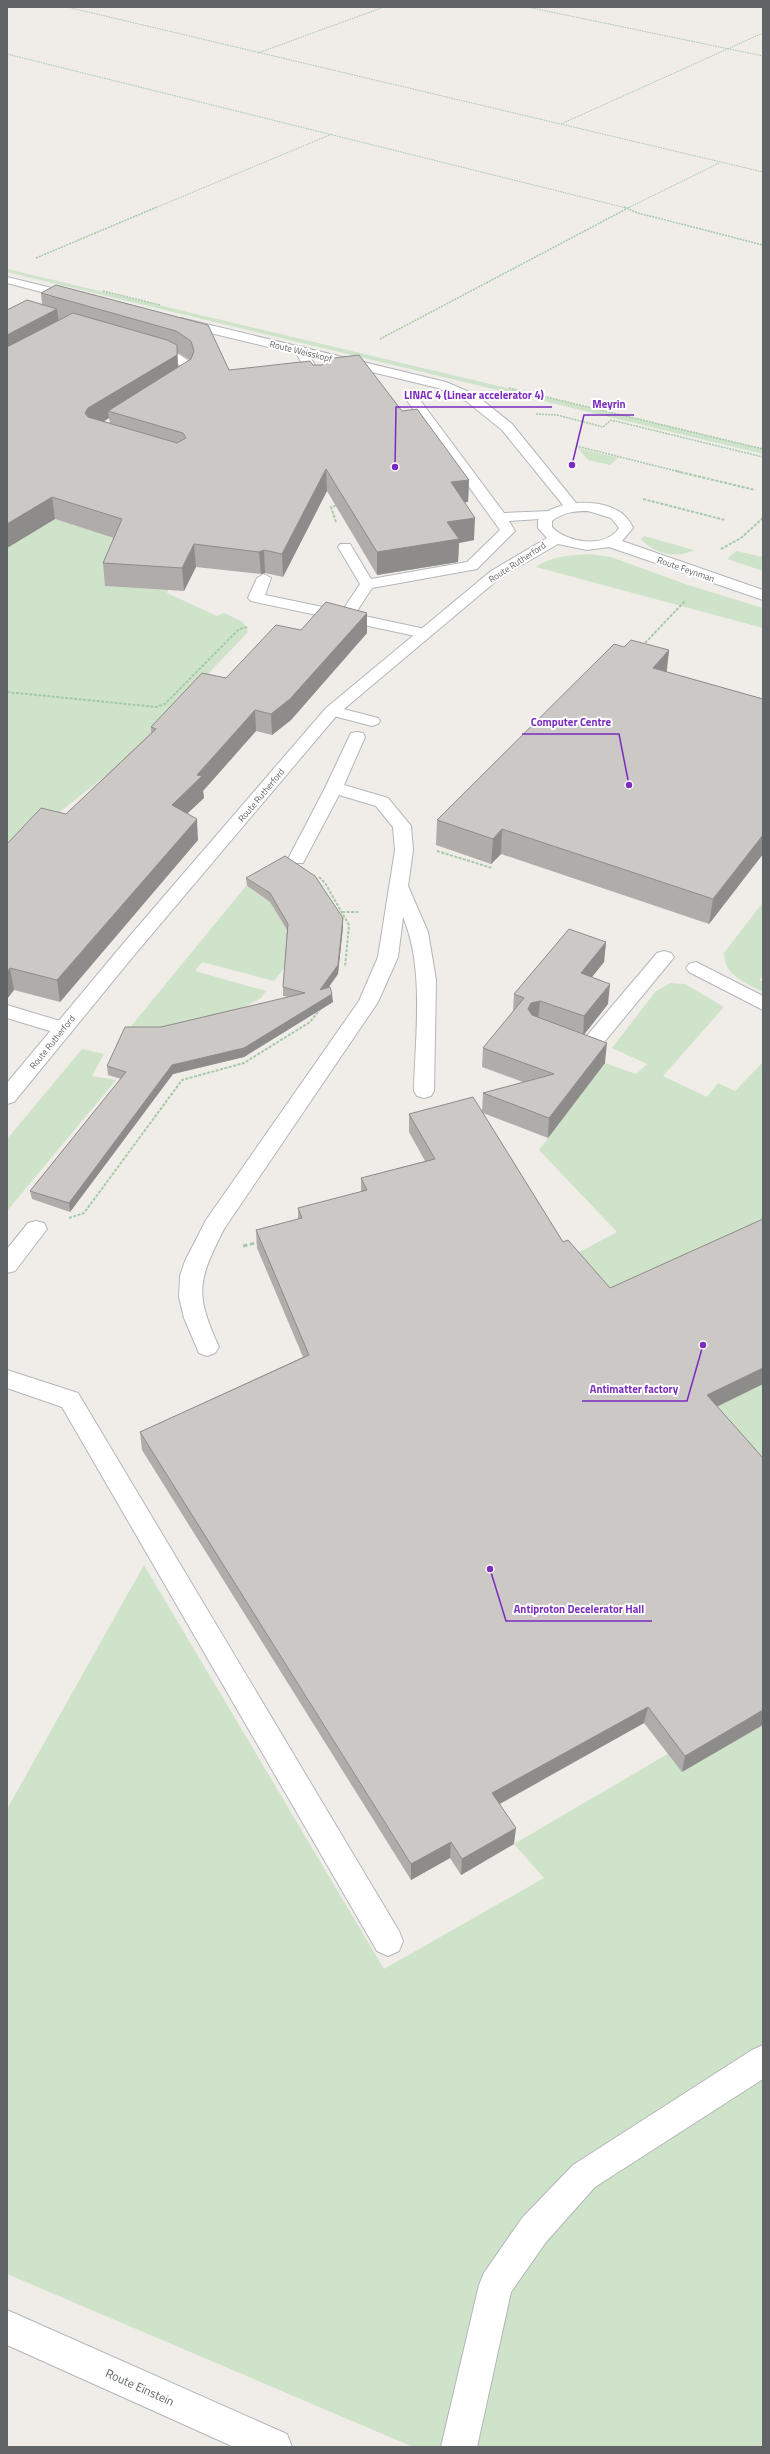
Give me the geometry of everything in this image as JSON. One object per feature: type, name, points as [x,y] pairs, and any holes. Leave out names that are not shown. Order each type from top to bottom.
[{"type":"street","points":[[7,280],[92,301]]},
{"type":"street","name":"Route Weisskopf","points":[[169,319],[442,385],[471,398],[507,427],[573,508]]},
{"type":"street","points":[[141,346],[174,356],[186,364],[188,371],[186,379],[164,394]]},
{"type":"street","points":[[301,351],[318,381]]},
{"type":"street","points":[[346,616],[367,584],[472,566],[508,531],[500,517],[412,399]]},
{"type":"street","points":[[500,517],[550,515],[573,508],[596,508],[621,518],[626,528],[625,533],[610,542],[579,545],[558,539],[545,528],[546,520],[550,515]]},
{"type":"street","name":"Route Rutherford","points":[[7,1097],[332,710],[496,574],[548,542],[558,539]]},
{"type":"street","name":"Route Feynman","points":[[610,542],[763,596]]},
{"type":"street","points":[[345,547],[367,584]]},
{"type":"street","points":[[264,578],[256,598],[425,633]]},
{"type":"street","points":[[332,710],[372,721]]},
{"type":"street","points":[[297,859],[334,788],[357,737]]},
{"type":"street","points":[[207,1347],[194,1317],[191,1291],[194,1266],[214,1226],[368,1002],[388,957],[397,883],[404,850],[402,826],[382,802],[334,788]]},
{"type":"street","points":[[397,883],[419,932],[426,980],[424,1091]]},
{"type":"street","points":[[553,1033],[589,1047],[664,957]]},
{"type":"street","points":[[696,968],[763,1004]]},
{"type":"street","points":[[7,1011],[63,1029]]},
{"type":"street","points":[[7,1265],[36,1229]]},
{"type":"street","points":[[7,1379],[70,1400],[388,1941]]},
{"type":"street","points":[[459,2447],[496,2285],[534,2230],[584,2176],[763,2060]]},
{"type":"street","name":"Route Einstein","points":[[7,2326],[274,2447]]},
{"type":"path","points":[[67,7],[763,172]]},
{"type":"path","points":[[258,53],[384,7]]},
{"type":"path","points":[[527,7],[763,56]]},
{"type":"path","points":[[560,124],[763,33]]},
{"type":"path","points":[[7,54],[241,113],[616,204],[626,209],[763,244]]},
{"type":"path","points":[[32,260],[332,134]]},
{"type":"path","points":[[377,341],[626,209],[720,162]]},
{"type":"path","points":[[532,415],[557,415],[603,427],[611,420],[763,457]]},
{"type":"path","points":[[576,446],[755,490]]},
{"type":"path","points":[[636,497],[725,520]]},
{"type":"path","points":[[343,504],[331,507],[345,547]]},
{"type":"path","points":[[720,550],[741,538],[763,518]]},
{"type":"path","points":[[638,650],[690,595]]},
{"type":"path","points":[[7,692],[156,707],[165,704],[239,629],[254,626]]},
{"type":"path","points":[[404,850],[442,851],[492,868]]},
{"type":"path","points":[[297,859],[325,882],[349,925],[345,969]]},
{"type":"path","points":[[36,1229],[84,1213],[182,1080],[244,1063],[310,1022],[323,1005]]},
{"type":"green space","points":[[7,269],[763,449],[763,454],[7,272]]},
{"type":"green space","points":[[578,448],[618,458],[610,465],[588,460]]},
{"type":"green space","points":[[55,519],[137,545],[106,586],[168,590],[167,593],[217,616],[224,613],[243,622],[248,632],[126,760],[61,811],[7,869],[7,548]]},
{"type":"green space","points":[[644,536],[694,550],[680,554],[666,554],[646,544],[641,539]]},
{"type":"green space","points":[[736,551],[763,557],[763,571],[727,559]]},
{"type":"green space","points":[[590,554],[611,557],[688,585],[763,608],[763,628],[536,567],[555,558]]},
{"type":"green space","points":[[246,886],[270,902],[288,932],[285,967],[274,981],[202,962],[195,971],[266,991],[261,998],[216,1023],[123,1036]]},
{"type":"green space","points":[[763,902],[763,975],[759,981],[763,981],[763,992],[732,973],[725,961],[724,953]]},
{"type":"green space","points":[[671,983],[685,984],[724,1007],[663,1076],[707,1097],[718,1083],[735,1091],[763,1062],[763,1454],[746,1462],[566,1259],[617,1232],[539,1150],[605,1063],[636,1074],[647,1064],[612,1048],[656,991]]},
{"type":"green space","points":[[82,1049],[104,1054],[92,1076],[116,1080],[7,1211],[7,1139]]},
{"type":"green space","points":[[144,1565],[384,1969],[544,1878],[514,1844],[763,1698],[763,2447],[413,2447],[7,2274],[7,1809]]},
{"type":"building","points":[[56,285],[208,325],[229,370],[310,361],[313,365],[322,365],[325,359],[359,355],[402,411],[417,409],[469,480],[451,482],[475,518],[447,522],[459,539],[377,552],[326,469],[282,554],[264,550],[259,552],[194,544],[182,568],[103,563],[122,519],[52,497],[7,524],[7,347],[73,313],[167,340],[177,345],[177,355],[88,408],[85,413],[88,417],[177,443],[186,438],[183,433],[108,411],[191,359],[194,351],[191,341],[176,331],[41,293]]},
{"type":"building","points":[[27,300],[57,309],[7,335],[7,310]]},
{"type":"building","points":[[326,602],[367,613],[290,699],[271,714],[255,710],[197,775],[202,776],[172,805],[197,819],[57,980],[10,968],[7,972],[7,844],[41,808],[66,814],[156,729],[151,727],[202,673],[226,678],[276,625],[301,630]]},
{"type":"building","points":[[631,640],[669,650],[653,668],[763,699],[763,835],[713,899],[502,829],[493,839],[437,820],[614,644],[624,647]]},
{"type":"building","points":[[285,856],[315,876],[343,918],[338,965],[320,990],[330,987],[332,994],[244,1048],[172,1065],[69,1203],[30,1191],[126,1072],[107,1066],[125,1027],[161,1027],[305,993],[283,987],[288,924],[270,893],[246,878]]},
{"type":"building","points":[[569,929],[606,942],[581,973],[610,984],[584,1016],[540,1001],[531,1003],[528,1009],[532,1015],[607,1043],[549,1118],[483,1093],[554,1074],[483,1048],[524,998],[514,994]]},
{"type":"building","points":[[473,1097],[563,1242],[568,1240],[610,1288],[763,1219],[763,1368],[707,1395],[763,1458],[763,1710],[685,1756],[648,1707],[492,1793],[516,1828],[462,1859],[451,1842],[411,1864],[140,1432],[309,1355],[256,1230],[302,1218],[298,1208],[367,1190],[361,1178],[435,1159],[409,1114]]},
{"type":"place","name":"Meyrin","points":[[572,465]]},
{"type":"place","name":"LINAC 4 (Linear accelerator 4)","points":[[395,467]]},
{"type":"place","name":"Computer Centre","points":[[629,785]]},
{"type":"place","name":"Antimatter factory","points":[[703,1345]]},
{"type":"place","name":"Antiproton Decelerator Hall","points":[[490,1569]]}]
